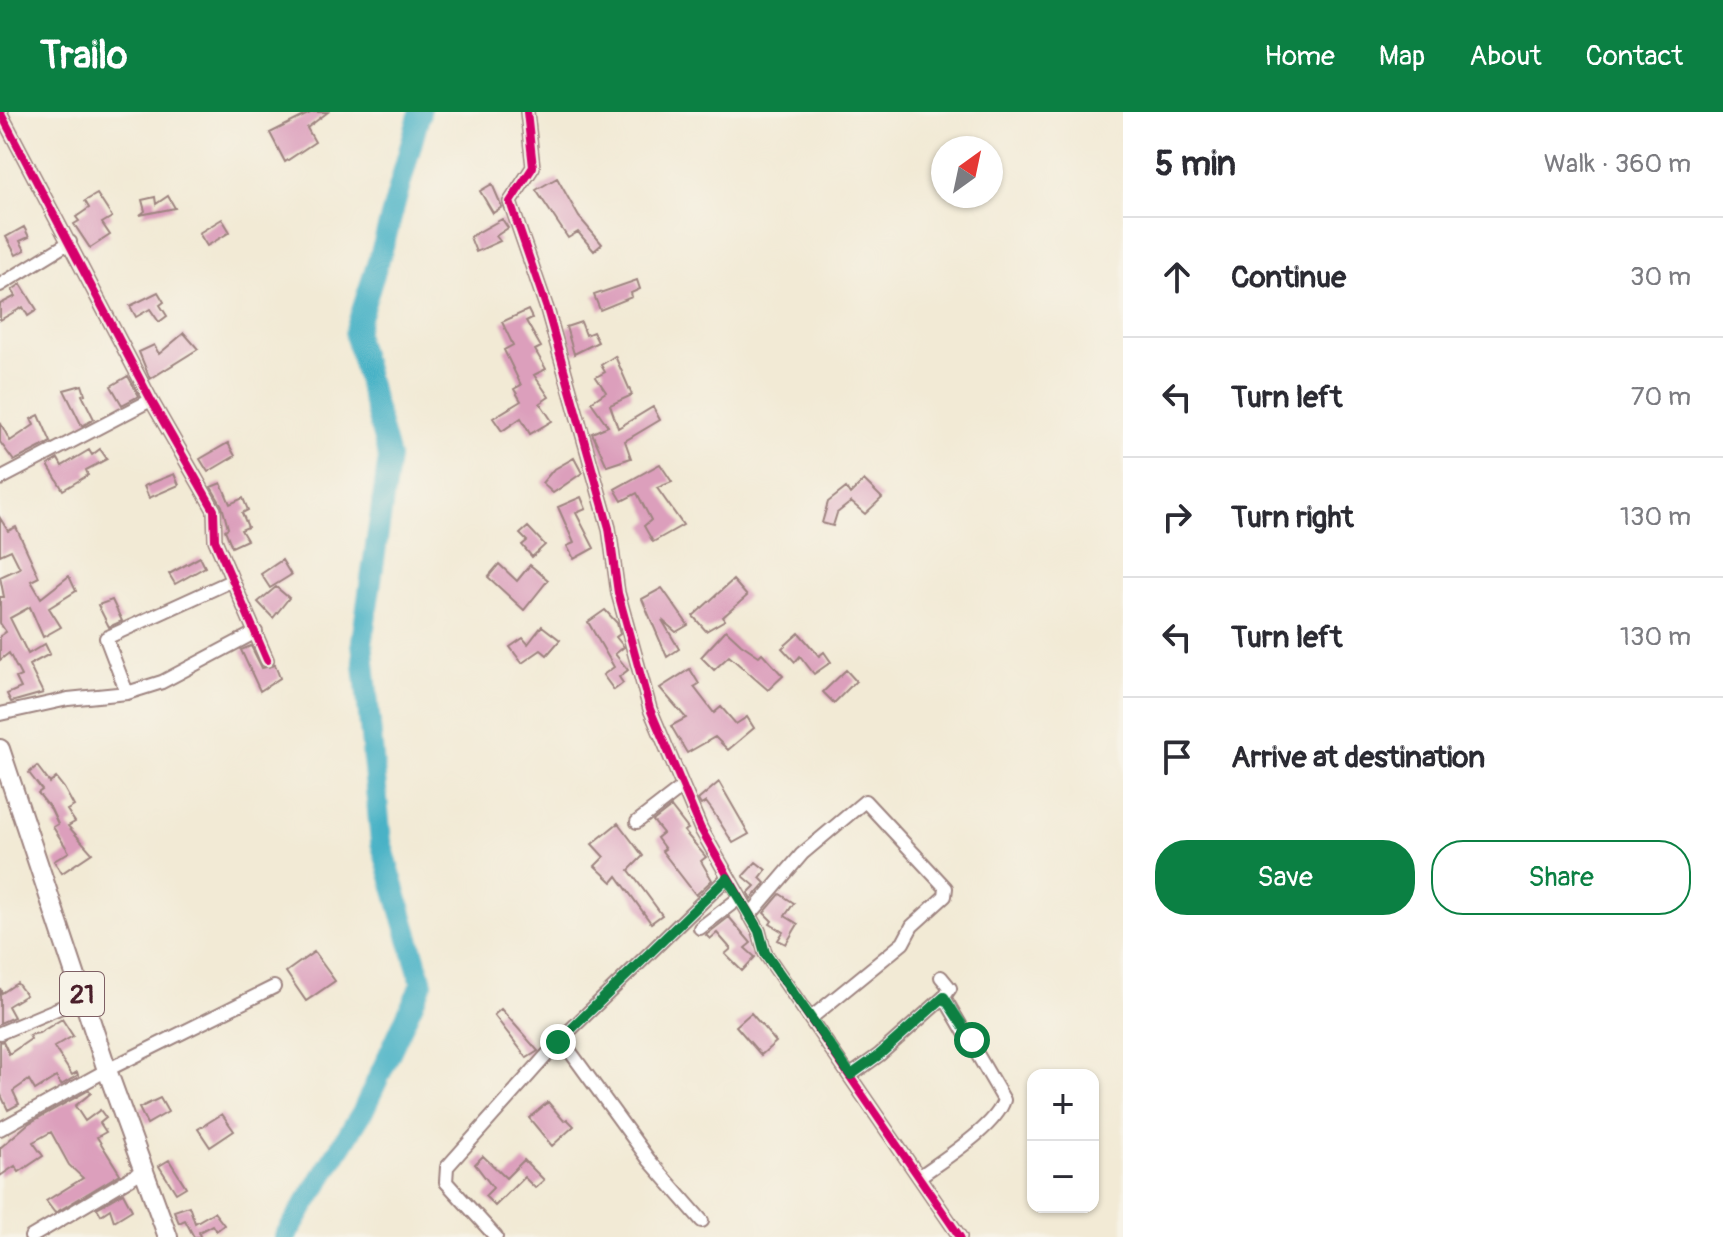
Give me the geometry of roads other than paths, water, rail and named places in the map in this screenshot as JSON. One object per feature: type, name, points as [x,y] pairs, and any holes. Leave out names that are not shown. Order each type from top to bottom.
[{"type":"highway","name":"21","points":[[0,749],[5,785],[168,1237]]},
{"type":"street","points":[[0,112],[151,400],[214,510],[215,540],[267,660]]},
{"type":"street","points":[[527,112],[533,167],[513,192],[510,202],[543,295],[609,528],[618,593],[650,709],[681,788],[738,899],[759,931],[765,953],[960,1237]]},
{"type":"street","points":[[0,285],[70,242]]},
{"type":"street","points":[[0,479],[151,400]]},
{"type":"street","points":[[127,693],[106,638],[231,581]]},
{"type":"street","points":[[0,714],[68,699],[127,693],[198,665],[256,632]]},
{"type":"street","points":[[637,822],[681,788]]},
{"type":"street","points":[[749,916],[802,854],[865,801],[946,888],[945,896],[912,926],[903,943],[811,1018]]},
{"type":"street","points":[[496,1237],[446,1182],[445,1171],[561,1039],[727,878]]},
{"type":"street","points":[[700,928],[738,899]]},
{"type":"street","points":[[851,1075],[879,1055],[944,997],[950,988],[941,977]]},
{"type":"street","points":[[0,1129],[107,1070],[274,987]]},
{"type":"street","points":[[919,1177],[978,1131],[998,1111],[1004,1100],[972,1040],[944,997]]},
{"type":"street","points":[[0,1033],[83,998]]},
{"type":"street","points":[[561,1039],[649,1160],[702,1221]]},
{"type":"street","points":[[31,1237],[144,1170]]},
{"type":"waterway","points":[[285,1237],[363,1111],[422,983],[381,842],[362,641],[389,458],[355,333],[384,243],[420,112]]}]
